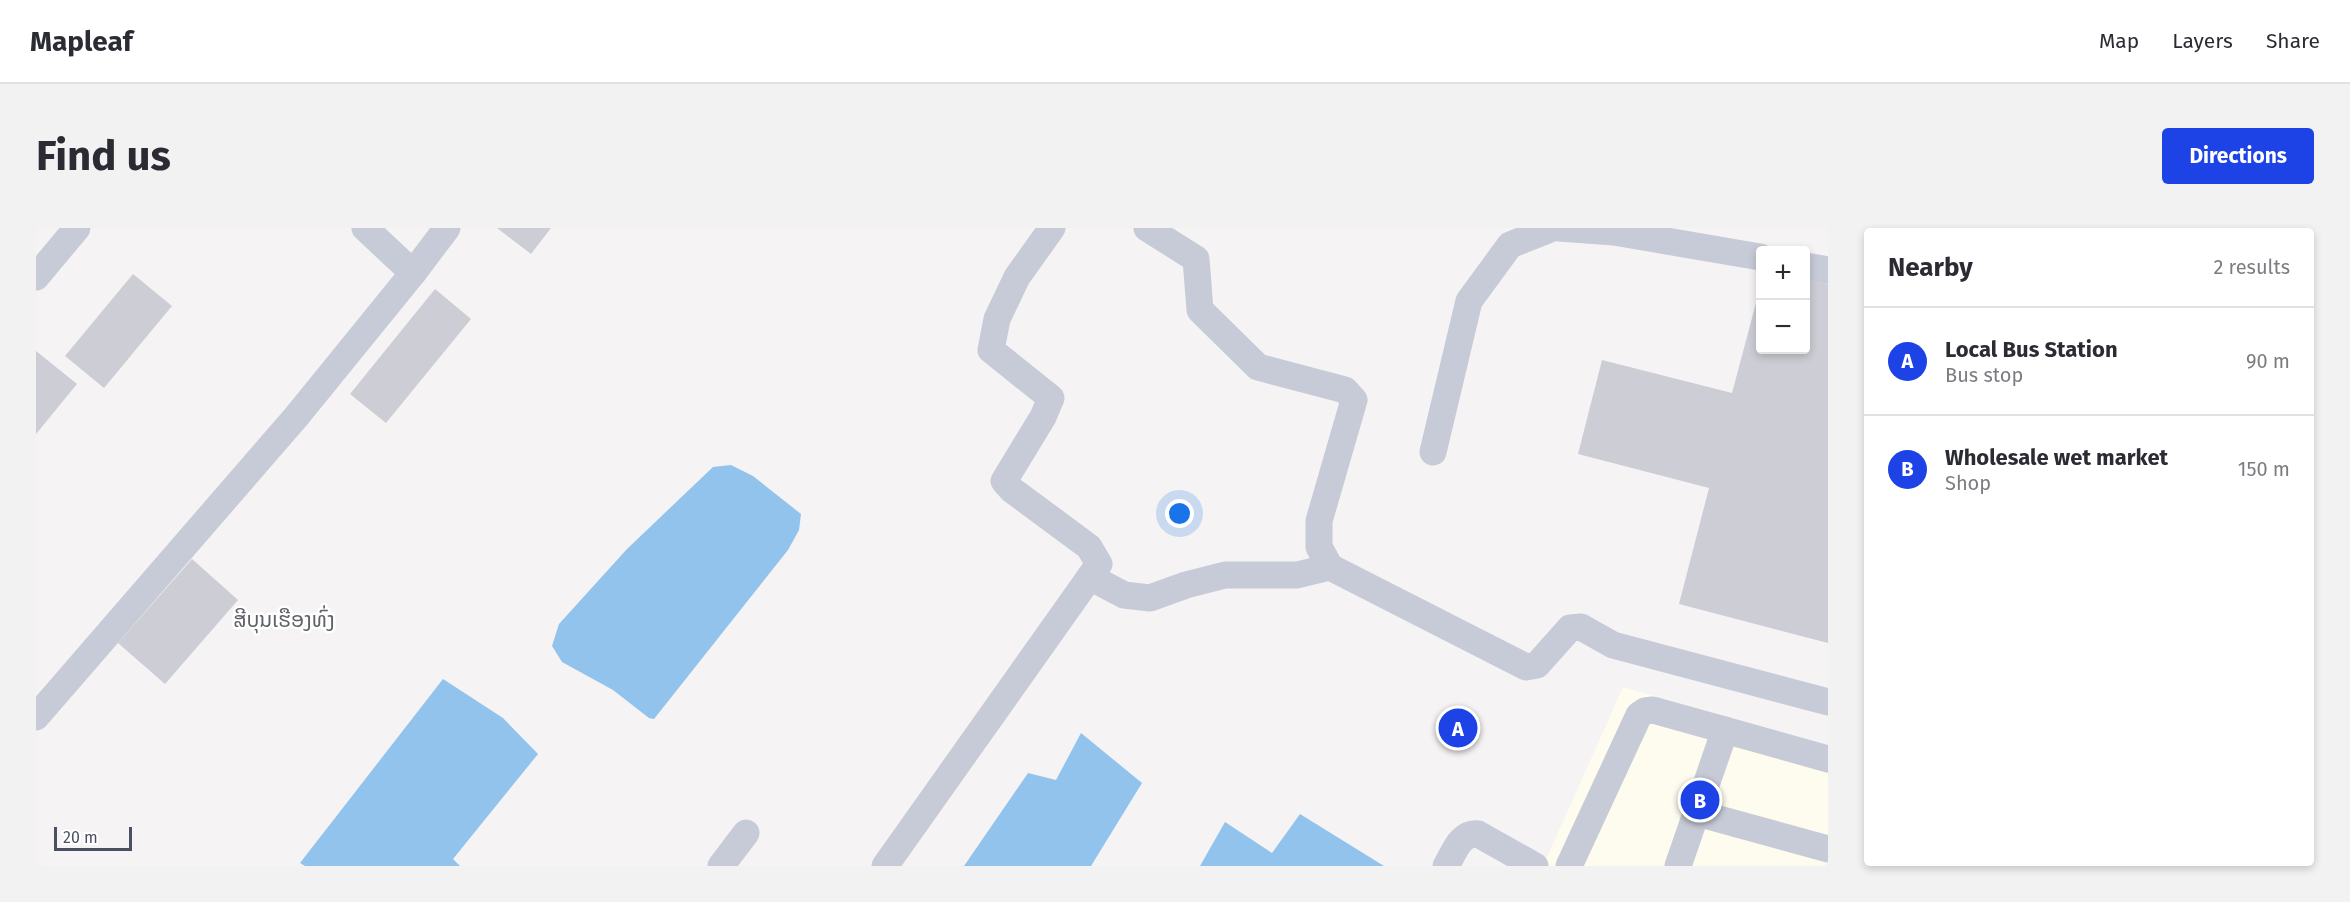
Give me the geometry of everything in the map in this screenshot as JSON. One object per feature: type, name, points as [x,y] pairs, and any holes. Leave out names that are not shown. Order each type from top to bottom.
[{"type":"street","points":[[36,277],[77,228]]},
{"type":"street","points":[[365,228],[413,273]]},
{"type":"street","points":[[36,717],[296,417],[447,228]]},
{"type":"street","points":[[885,866],[1099,564],[1089,547],[1004,482],[1043,417],[1051,398],[991,350],[997,319],[1017,277],[1052,228]]},
{"type":"street","points":[[1148,228],[1196,259],[1200,310],[1258,367],[1346,390],[1354,400],[1319,521],[1318,547],[1330,567],[1526,667],[1537,664],[1570,628],[1581,627],[1613,645],[1828,702]]},
{"type":"street","points":[[1433,452],[1470,302],[1510,245],[1553,228]]},
{"type":"street","points":[[1559,228],[1614,232],[1756,256]]},
{"type":"street","points":[[1810,267],[1828,270]]},
{"type":"street","points":[[1090,577],[1124,595],[1150,598],[1186,585],[1225,575],[1297,575],[1330,567]]},
{"type":"street","points":[[1569,866],[1639,715],[1645,711],[1653,710],[1828,759]]},
{"type":"street","points":[[1678,866],[1725,730]]},
{"type":"street","points":[[1696,813],[1828,849]]},
{"type":"street","points":[[721,866],[746,833]]},
{"type":"street","points":[[1446,866],[1463,837],[1471,833],[1478,834],[1535,866]]},
{"type":"shaded area","points":[[1623,687],[1828,746],[1828,866],[1541,866],[1549,853]]},
{"type":"water","points":[[731,465],[753,476],[801,514],[799,530],[788,550],[654,719],[649,718],[613,690],[562,662],[552,646],[559,624],[627,549],[713,467]]},
{"type":"water","points":[[443,679],[503,718],[538,754],[453,859],[460,866],[305,866],[300,863]]},
{"type":"water","points":[[1081,733],[1142,783],[1091,866],[964,866],[1028,773],[1056,780]]},
{"type":"water","points":[[1300,814],[1384,866],[1200,866],[1225,822],[1272,853]]},
{"type":"building","points":[[497,228],[551,228],[531,254]]},
{"type":"building","points":[[133,274],[172,306],[104,388],[65,356]]},
{"type":"building","points":[[1810,279],[1828,284],[1828,643],[1679,604],[1709,488],[1578,454],[1602,360],[1732,393],[1756,303],[1756,354],[1810,354]]},
{"type":"building","points":[[435,289],[471,319],[386,423],[350,394]]},
{"type":"building","points":[[36,351],[77,384],[36,434]]},
{"type":"building","points":[[192,559],[238,600],[165,684],[118,643]]},
{"type":"place","name":"Local Bus Station","points":[[1458,728]]},
{"type":"place","name":"Wholesale wet market","points":[[1700,800]]},
{"type":"district","name":"ສີບຸນເຮືອງທົ່ງ","points":[[284,620]]}]
